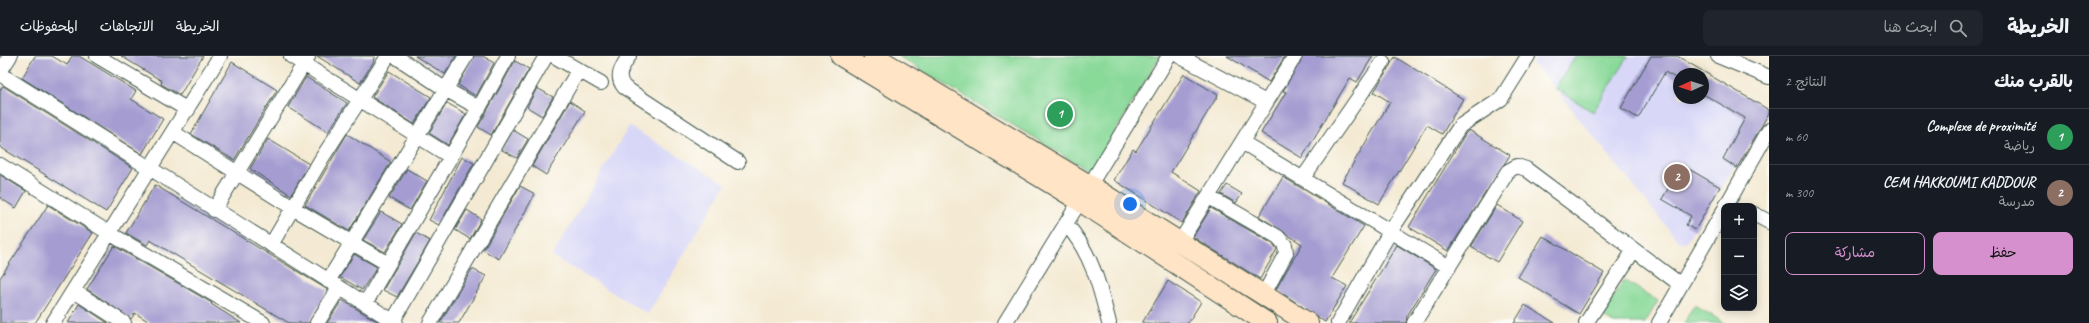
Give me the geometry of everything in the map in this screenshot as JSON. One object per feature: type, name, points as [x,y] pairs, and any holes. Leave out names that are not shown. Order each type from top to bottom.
[{"type":"street","points":[[10,56],[0,73],[214,210],[394,322],[546,56]]},
{"type":"street","points":[[54,323],[150,168],[174,133],[220,56]]},
{"type":"street","points":[[291,56],[306,60],[360,99],[451,157]]},
{"type":"street","points":[[271,245],[388,56]]},
{"type":"street","points":[[395,56],[445,89],[479,108]]},
{"type":"street","points":[[317,323],[351,243],[416,135],[466,56]]},
{"type":"street","points":[[365,304],[508,56]]},
{"type":"street","points":[[554,56],[601,83]]},
{"type":"street","points":[[629,56],[619,74],[620,82],[624,87],[738,162]]},
{"type":"street","points":[[841,56],[877,62],[1084,193],[1267,323]]},
{"type":"street","points":[[1005,323],[1067,225],[1084,193],[1169,56]]},
{"type":"street","points":[[1179,56],[1266,102]]},
{"type":"street","points":[[1180,242],[1295,56]]},
{"type":"street","points":[[1338,323],[1390,232],[1460,126],[1501,100],[1528,56]]},
{"type":"street","points":[[1718,56],[1769,77]]},
{"type":"street","points":[[106,58],[188,110]]},
{"type":"street","points":[[214,210],[306,60]]},
{"type":"street","points":[[1303,178],[1383,62]]},
{"type":"street","points":[[430,323],[578,71]]},
{"type":"street","points":[[1732,203],[1769,130]]},
{"type":"street","points":[[174,133],[293,208],[388,264]]},
{"type":"street","points":[[1242,142],[1449,267]]},
{"type":"street","points":[[0,165],[109,233],[263,323]]},
{"type":"street","points":[[1421,321],[1449,267],[1508,171],[1517,166],[1526,169],[1681,285]]},
{"type":"street","points":[[1084,193],[1180,242],[1308,323]]},
{"type":"street","points":[[1209,197],[1278,238],[1285,244],[1286,253],[1264,294]]},
{"type":"street","points":[[1757,216],[1769,222]]},
{"type":"street","points":[[1659,323],[1721,221]]},
{"type":"street","points":[[1067,225],[1088,255],[1097,274],[1109,323]]},
{"type":"street","points":[[1586,323],[1634,250]]},
{"type":"street","points":[[74,291],[124,323]]},
{"type":"shaded area","points":[[1536,56],[1677,56],[1697,68],[1673,68],[1673,104],[1709,104],[1709,75],[1769,110],[1769,113],[1685,243],[1678,241],[1540,70],[1532,64]]},
{"type":"shaded area","points":[[629,126],[726,184],[648,314],[552,256]]},
{"type":"green space","points":[[898,56],[1160,56],[1091,172]]},
{"type":"green space","points":[[1576,56],[1629,56],[1593,112],[1555,88]]},
{"type":"green space","points":[[1624,280],[1658,301],[1645,323],[1614,323],[1602,316]]},
{"type":"green space","points":[[1694,305],[1725,323],[1684,323]]},
{"type":"building","points":[[35,56],[52,56],[67,65],[72,56],[79,56],[136,91],[131,99],[163,119],[142,154],[22,78]]},
{"type":"building","points":[[121,56],[203,56],[180,95],[161,84],[162,81]]},
{"type":"building","points":[[317,56],[375,56],[374,61],[360,83]]},
{"type":"building","points":[[415,56],[456,56],[445,74]]},
{"type":"building","points":[[474,56],[483,56],[494,63],[476,96],[458,85]]},
{"type":"building","points":[[1227,56],[1285,56],[1269,82]]},
{"type":"building","points":[[1303,56],[1373,56],[1357,82],[1350,78],[1302,158],[1261,133],[1286,92],[1283,91]]},
{"type":"building","points":[[1651,56],[1677,56],[1697,68],[1673,68],[1673,77],[1665,72],[1638,118],[1621,108]]},
{"type":"building","points":[[1395,57],[1463,99],[1442,134],[1427,125],[1379,204],[1342,182],[1390,102],[1374,92]]},
{"type":"building","points":[[515,61],[529,69],[491,135],[478,127]]},
{"type":"building","points":[[232,62],[277,90],[234,160],[191,134]]},
{"type":"building","points":[[389,71],[431,97],[414,124],[372,97]]},
{"type":"building","points":[[1184,74],[1218,95],[1171,172],[1201,191],[1182,223],[1114,180],[1133,149],[1136,151]]},
{"type":"building","points":[[1709,75],[1769,110],[1769,113],[1737,168],[1723,159],[1745,118],[1709,97]]},
{"type":"building","points":[[306,77],[347,103],[328,132],[288,107]]},
{"type":"building","points":[[3,86],[133,168],[106,212],[0,147],[0,90]]},
{"type":"building","points":[[537,88],[553,97],[542,116],[527,107]]},
{"type":"building","points":[[570,101],[585,111],[546,175],[532,166]]},
{"type":"building","points":[[447,103],[466,114],[448,145],[429,133]]},
{"type":"building","points":[[513,130],[528,139],[517,158],[502,150]]},
{"type":"building","points":[[1469,130],[1510,155],[1448,251],[1409,227],[1465,134]]},
{"type":"building","points":[[347,134],[391,162],[349,231],[305,205]]},
{"type":"building","points":[[268,139],[309,164],[291,195],[250,169]]},
{"type":"building","points":[[462,157],[474,163],[439,225],[429,220]]},
{"type":"building","points":[[1682,165],[1720,187],[1695,230],[1686,225],[1691,216],[1662,199]]},
{"type":"building","points":[[407,169],[427,181],[410,210],[389,198]]},
{"type":"building","points":[[0,175],[26,191],[16,208],[0,198]]},
{"type":"building","points":[[1283,177],[1364,226],[1332,278],[1347,286],[1325,322],[1276,289],[1302,244],[1259,216]]},
{"type":"building","points":[[155,185],[328,290],[309,323],[289,323],[150,240],[147,245],[126,233]]},
{"type":"building","points":[[1227,185],[1242,194],[1236,203],[1221,194]]},
{"type":"building","points":[[520,186],[535,194],[499,259],[483,250]]},
{"type":"building","points":[[48,205],[93,233],[35,323],[0,323],[0,278]]},
{"type":"building","points":[[1497,205],[1522,221],[1497,262],[1471,247]]},
{"type":"building","points":[[1211,208],[1273,244],[1277,249],[1260,279],[1193,237]]},
{"type":"building","points":[[467,210],[481,219],[470,239],[455,230]]},
{"type":"building","points":[[381,212],[402,224],[385,252],[363,240]]},
{"type":"building","points":[[416,233],[430,241],[397,297],[383,290]]},
{"type":"building","points":[[1543,236],[1604,273],[1579,314],[1518,277]]},
{"type":"building","points":[[1397,245],[1436,269],[1407,316],[1406,323],[1349,323]]},
{"type":"building","points":[[114,246],[212,303],[211,304],[241,323],[151,323],[135,313],[131,319],[87,289]]},
{"type":"building","points":[[354,254],[377,267],[362,290],[340,277]]},
{"type":"building","points":[[472,269],[486,276],[459,323],[440,323]]},
{"type":"building","points":[[1168,281],[1201,302],[1188,323],[1142,323]]},
{"type":"building","points":[[342,300],[360,311],[380,323],[327,323]]},
{"type":"building","points":[[79,304],[108,323],[68,323]]},
{"type":"building","points":[[1525,305],[1555,323],[1514,323]]},
{"type":"place","name":"Complexe de proximité","points":[[1060,114]]},
{"type":"place","name":"CEM HAKKOUMI KADDOUR","points":[[1677,177]]}]
